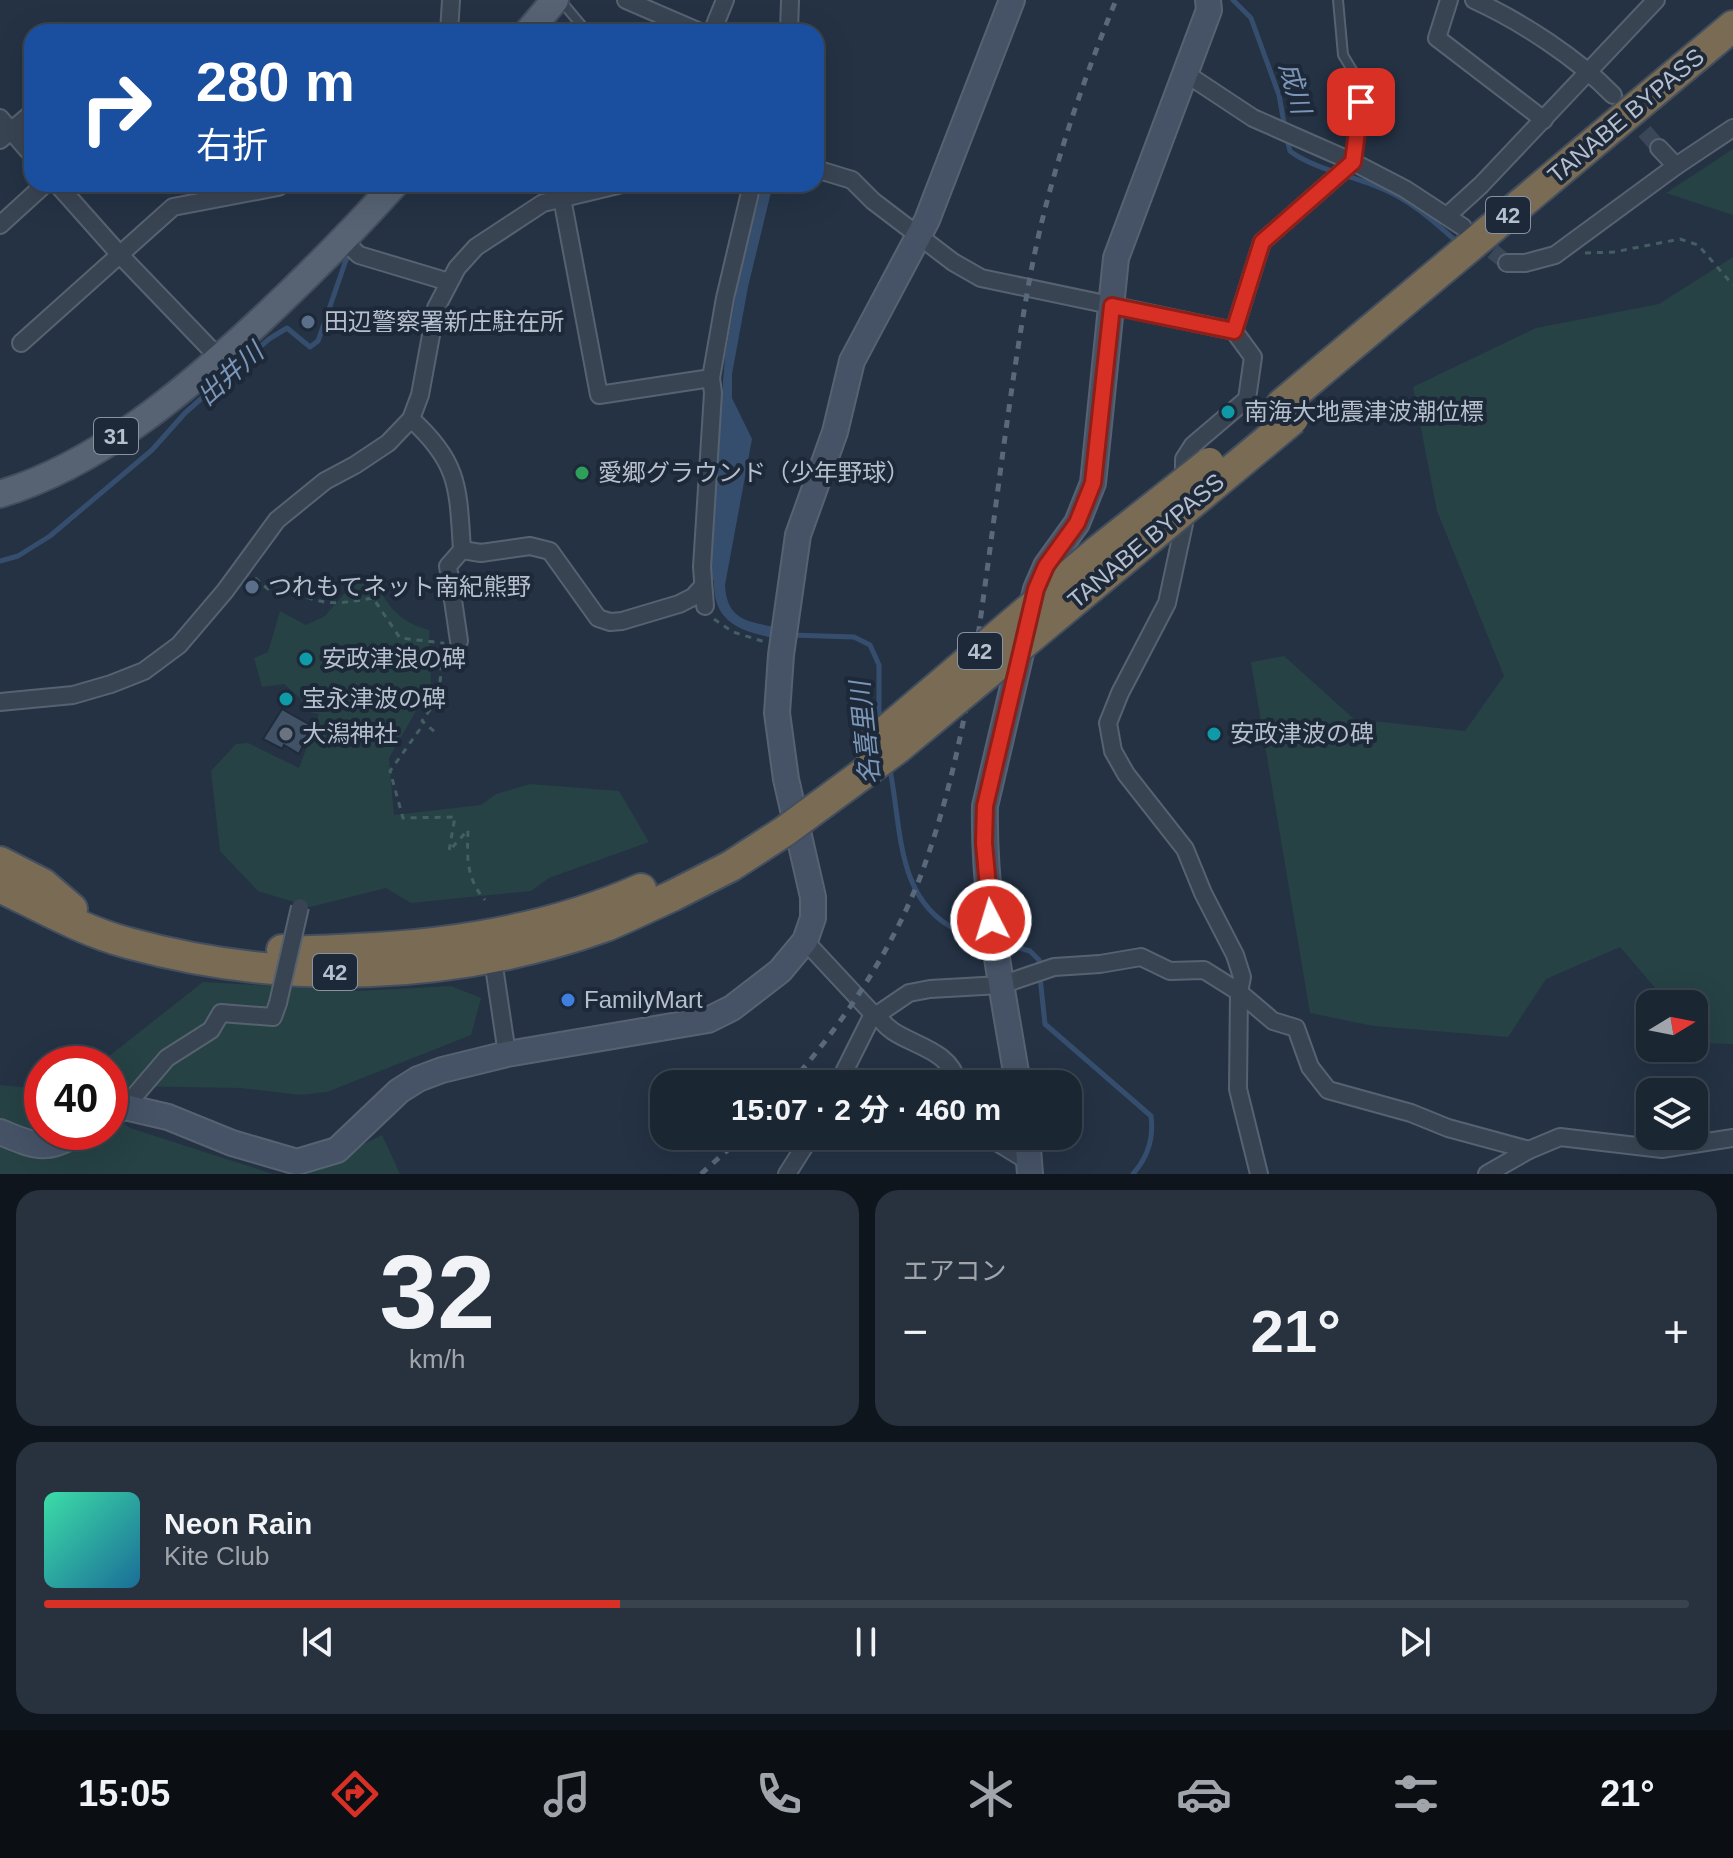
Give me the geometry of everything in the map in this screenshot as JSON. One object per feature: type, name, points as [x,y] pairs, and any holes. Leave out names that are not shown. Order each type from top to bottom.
[{"type":"highway","name":"TANABE BYPASS","points":[[1288,412],[1733,26]]},
{"type":"highway","name":"TANABE BYPASS","points":[[0,887],[77,924],[126,943],[192,957],[311,972],[405,970],[491,946],[578,912],[668,887],[856,756],[1099,550],[1288,412],[1733,52]]},
{"type":"highway","name":"42","points":[[0,862],[43,884],[72,909]]},
{"type":"highway","name":"TANABE BYPASS","points":[[0,876],[72,909],[210,941],[295,952],[491,946]]},
{"type":"highway","name":"42","points":[[0,900],[79,931],[126,943]]},
{"type":"main road","points":[[536,24],[558,0]]},
{"type":"main road","name":"31","points":[[0,494],[60,470],[135,425],[220,359],[352,248],[390,192]]},
{"type":"street","points":[[450,24],[451,0]]},
{"type":"street","points":[[626,0],[659,24]]},
{"type":"street","points":[[715,24],[725,0]]},
{"type":"street","points":[[789,24],[790,0]]},
{"type":"street","points":[[128,1112],[168,1117],[232,1143],[297,1162],[337,1150],[399,1091],[418,1079],[507,1054],[708,1020],[732,1008],[780,971],[805,941],[813,918],[813,897],[786,779],[777,713],[798,535],[835,432],[852,361],[919,236],[1012,0]]},
{"type":"street","points":[[1016,1070],[991,920],[984,843],[985,806],[1036,589],[1046,566],[1077,523],[1093,483],[1116,258],[1209,10],[1208,0]]},
{"type":"street","points":[[1449,0],[1437,38],[1544,120]]},
{"type":"street","points":[[1474,0],[1492,8],[1590,71],[1613,95]]},
{"type":"street","points":[[1447,216],[1544,120],[1656,0]]},
{"type":"street","points":[[1185,73],[1272,128],[1353,162],[1405,189],[1463,227]]},
{"type":"street","points":[[24,118],[4,129],[24,148]]},
{"type":"street","points":[[1507,263],[1525,263],[1555,255],[1733,128]]},
{"type":"street","points":[[1659,148],[1676,166]]},
{"type":"street","points":[[1234,331],[1262,242],[1353,162]]},
{"type":"street","points":[[824,171],[852,180],[873,201],[953,262],[981,278],[1234,331],[1253,357],[1247,399],[1193,445],[1184,459],[1184,524],[1167,603],[1120,693],[1108,723],[1113,751],[1126,774],[1185,849],[1203,893],[1235,955],[1242,977],[1239,992],[1238,1089],[1259,1174]]},
{"type":"street","points":[[0,225],[36,192]]},
{"type":"street","points":[[64,192],[220,359]]},
{"type":"street","points":[[21,343],[173,207],[252,192]]},
{"type":"street","points":[[0,702],[73,695],[144,671],[179,645],[243,568],[277,520],[325,481],[388,443],[411,419],[420,395],[436,308],[457,268],[476,247],[543,203],[588,192]]},
{"type":"street","points":[[705,606],[702,587],[713,393],[711,378],[725,298],[750,192]]},
{"type":"street","points":[[562,198],[599,395],[711,378]]},
{"type":"street","points":[[352,248],[449,282]]},
{"type":"street","points":[[411,419],[437,446],[456,481],[462,550],[448,566],[459,641]]},
{"type":"street","points":[[462,550],[481,553],[530,546],[550,551],[598,618],[610,622],[679,604],[693,597],[702,587]]},
{"type":"street","points":[[128,1099],[167,1058],[211,1030],[221,1013],[273,1017],[300,907]]},
{"type":"street","points":[[805,941],[879,1019],[944,1060],[952,1070]]},
{"type":"street","points":[[491,946],[507,1054]]},
{"type":"street","points":[[845,1070],[875,1014],[909,993],[1001,985],[1054,967],[1141,957],[1170,971],[1204,970],[1239,992],[1273,1021],[1296,1028],[1310,1067],[1328,1090],[1529,1150]]},
{"type":"street","points":[[0,1132],[24,1141]]},
{"type":"street","points":[[1487,1174],[1529,1150],[1560,1137],[1662,1149],[1733,1138]]},
{"type":"street","points":[[787,1174],[802,1150]]},
{"type":"street","points":[[1006,1150],[1031,1168]]},
{"type":"lane","points":[[558,0],[580,24]]},
{"type":"lane","points":[[1338,0],[1343,55],[1358,80],[1361,102],[1353,162]]},
{"type":"path","points":[[1555,255],[1614,252],[1680,239],[1698,245],[1733,285]]},
{"type":"path","points":[[243,568],[268,589],[279,584],[309,600],[342,603],[373,598],[400,638],[443,643],[439,697],[422,721],[435,732]]},
{"type":"path","points":[[705,606],[716,621],[733,632],[764,641],[773,655],[782,652]]},
{"type":"path","points":[[420,729],[390,771],[403,818],[455,817],[449,851],[468,830],[467,866],[478,893],[485,900]]},
{"type":"green space","points":[[1733,149],[1733,215],[1666,193]]},
{"type":"green space","points":[[1733,257],[1733,1044],[1708,1043],[1708,990],[1657,990],[1620,947],[1546,979],[1508,1037],[1373,1026],[1310,1013],[1251,662],[1284,656],[1354,719],[1465,731],[1504,676],[1437,511],[1413,387],[1536,328],[1659,304]]},
{"type":"green space","points":[[372,576],[400,616],[429,630],[431,685],[389,758],[394,815],[481,805],[496,794],[530,784],[619,791],[649,842],[549,878],[531,891],[411,903],[386,888],[310,907],[258,891],[220,851],[211,771],[236,744],[248,743],[299,768],[319,714],[304,711],[301,699],[284,684],[262,687],[254,658],[268,652],[280,611],[306,625],[325,616],[355,581]]},
{"type":"green space","points":[[203,982],[359,991],[451,986],[481,998],[471,1035],[327,1092],[301,1095],[240,1088],[128,1086],[128,1046],[122,1046]]},
{"type":"green space","points":[[0,1085],[24,1087],[24,1150],[128,1150],[128,1126],[273,1174],[0,1174]]},
{"type":"green space","points":[[382,1135],[400,1174],[303,1174]]},
{"type":"water","points":[[761,192],[771,192],[748,287],[732,374],[732,398],[752,439],[725,585],[735,613],[749,621],[779,628],[778,639],[753,633],[724,616],[715,596],[714,581],[708,574],[725,356],[744,248]]},
{"type":"building","points":[[282,709],[312,726],[299,754],[284,745],[282,749],[263,739]]},
{"type":"waterway","name":"成川","points":[[1233,0],[1251,18],[1279,95],[1285,129]]},
{"type":"waterway","name":"成川","points":[[1287,139],[1290,151],[1299,157],[1403,199],[1455,240]]},
{"type":"waterway","name":"出井川","points":[[0,561],[18,556],[50,536],[152,450],[185,413],[269,339],[287,328],[310,347],[318,341],[351,253]]},
{"type":"waterway","name":"名喜里川","points":[[791,635],[854,637],[870,645],[879,665],[879,721]]},
{"type":"waterway","name":"名喜里川","points":[[889,765],[904,858],[922,900],[937,917],[957,930],[987,939]]},
{"type":"waterway","name":"名喜里川","points":[[1001,943],[1030,951],[1039,960],[1039,967]]},
{"type":"waterway","name":"名喜里川","points":[[1040,977],[1045,1024],[1151,1116],[1149,1147],[1133,1174]]},
{"type":"tunnel","points":[[1613,95],[1659,148]]},
{"type":"tunnel","points":[[1474,236],[1507,263]]},
{"type":"railway","points":[[801,1070],[847,1011],[881,959],[921,875],[943,806],[967,701],[979,629],[1035,251],[1064,142],[1116,0]]},
{"type":"railway","points":[[701,1174],[728,1150]]},
{"type":"place","name":"田辺警察署新庄駐在所","points":[[308,322]]},
{"type":"place","name":"南海大地震津波潮位標","points":[[1228,412]]},
{"type":"place","name":"愛郷グラウンド（少年野球）","points":[[582,473]]},
{"type":"place","name":"つれもてネット南紀熊野","points":[[252,587]]},
{"type":"place","name":"安政津浪の碑","points":[[306,659]]},
{"type":"place","name":"宝永津波の碑","points":[[286,699]]},
{"type":"place","name":"大潟神社","points":[[286,734]]},
{"type":"place","name":"安政津波の碑","points":[[1214,734]]},
{"type":"place","name":"FamilyMart","points":[[568,1000]]},
{"type":"route","points":[[991,920],[984,843],[985,806],[1036,589],[1046,566],[1077,523],[1093,483],[1112,306],[1234,331],[1262,242],[1353,162],[1361,102]]}]
